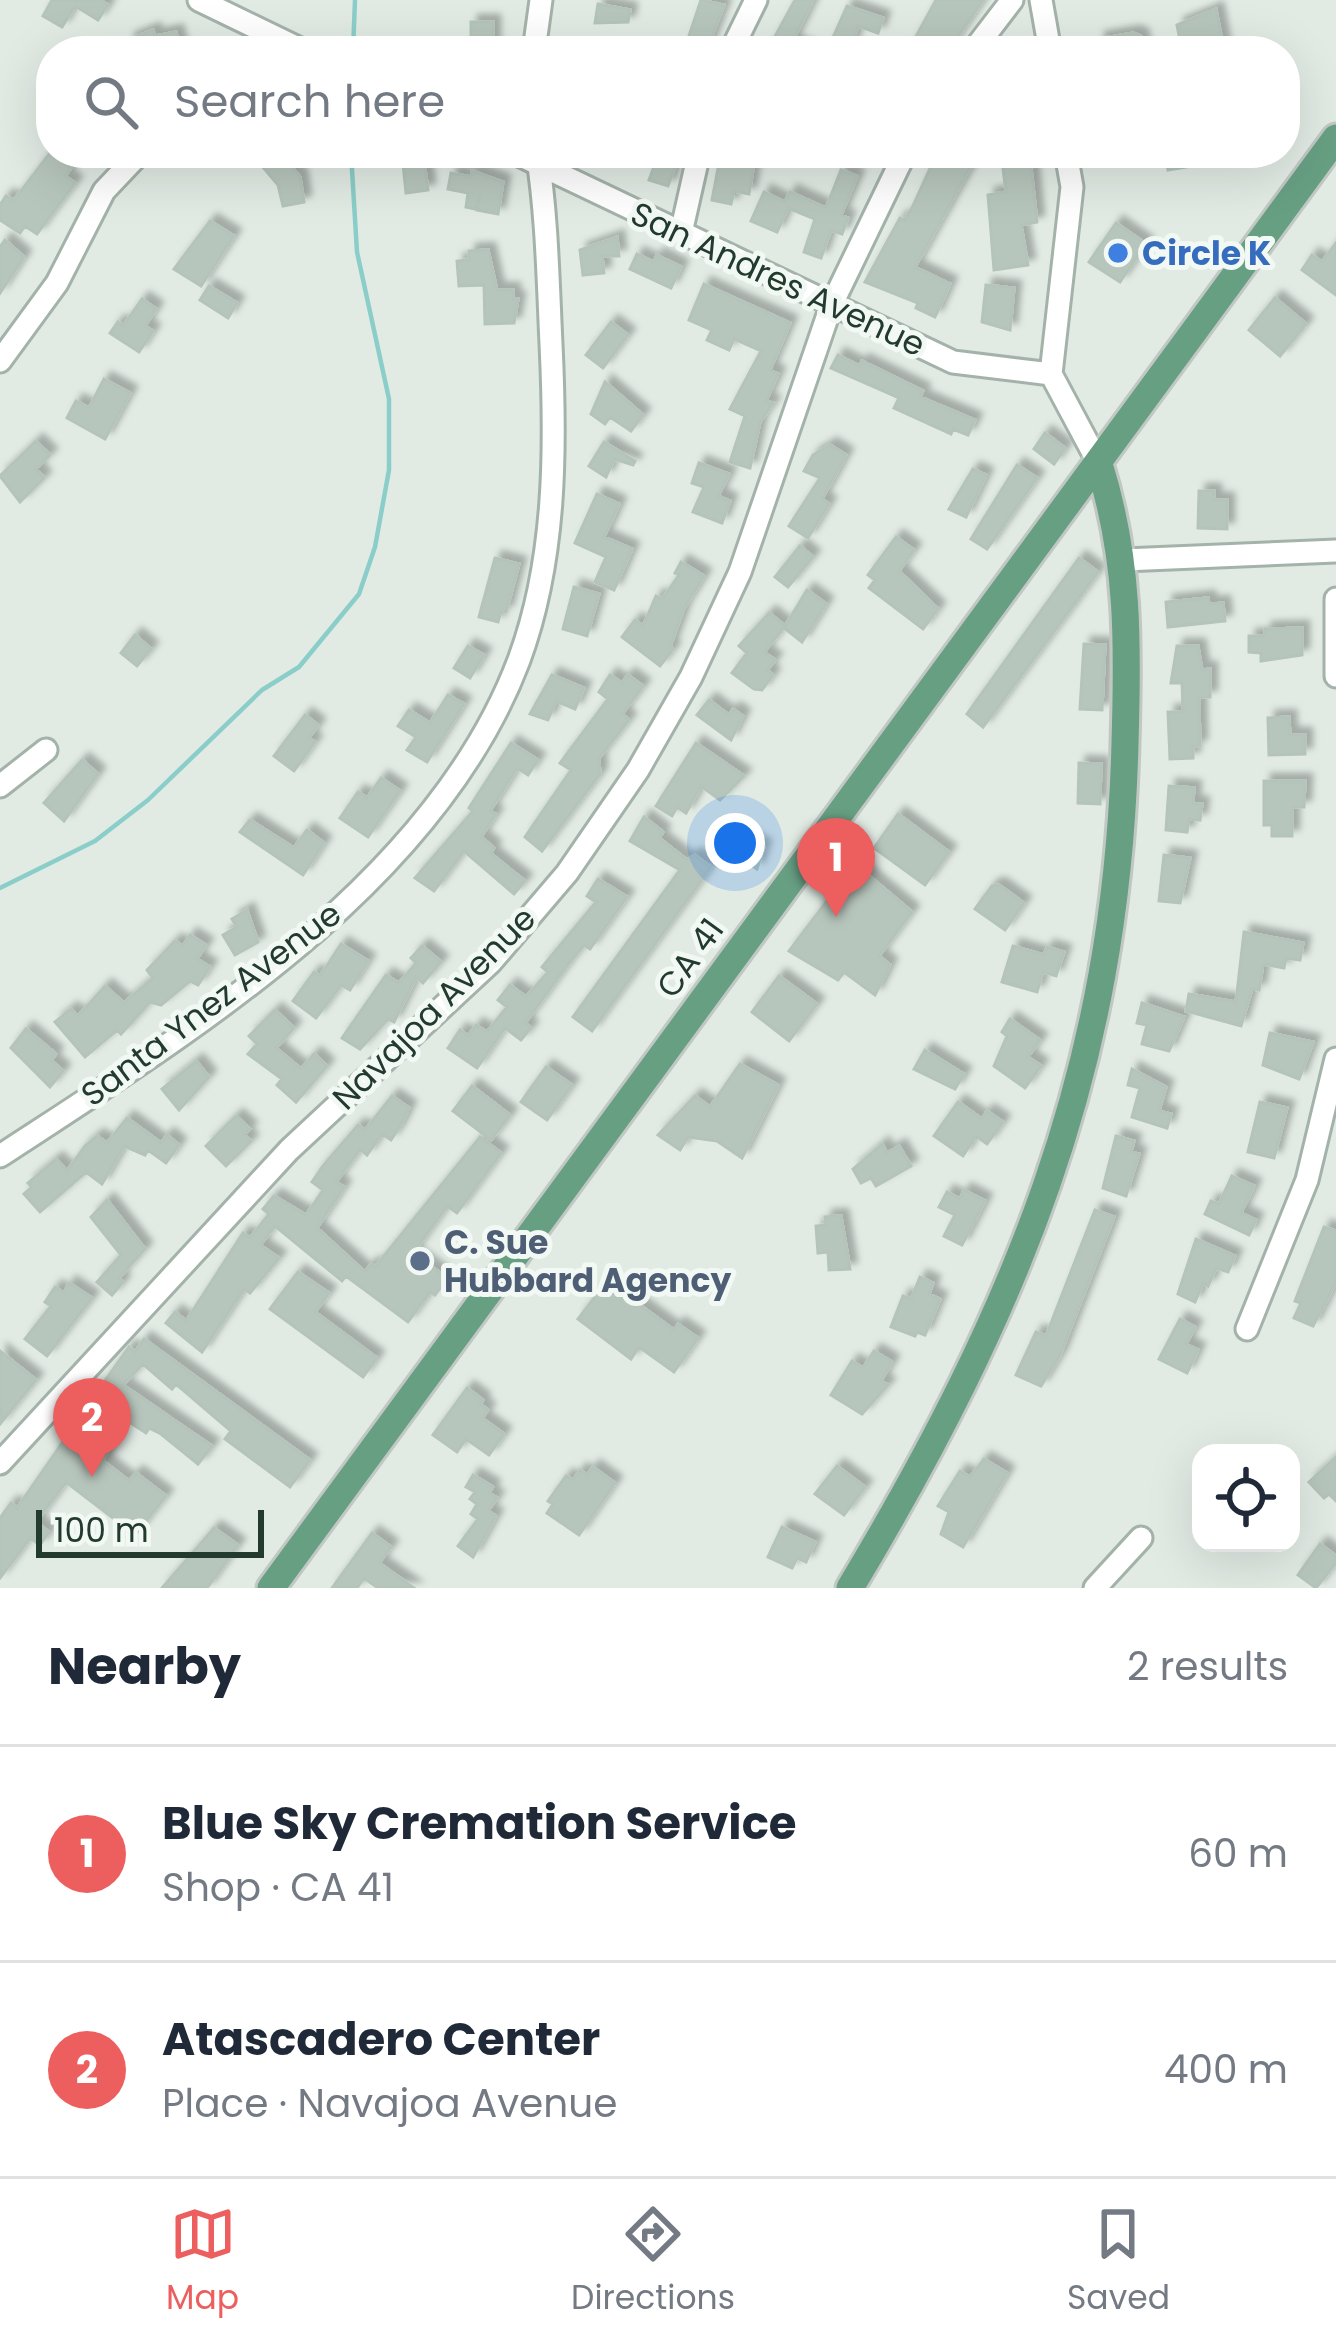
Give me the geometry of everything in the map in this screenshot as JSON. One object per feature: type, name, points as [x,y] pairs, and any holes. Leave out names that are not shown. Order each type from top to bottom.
[{"type":"main road","name":"CA 41","points":[[271,1588],[1336,138]]},
{"type":"main road","points":[[850,1588],[929,1457],[993,1329],[1045,1199],[1086,1056],[1110,932],[1124,794],[1124,560],[1099,464]]},
{"type":"street","points":[[199,0],[273,36]]},
{"type":"street","points":[[536,36],[541,0]]},
{"type":"street","points":[[738,36],[755,0]]},
{"type":"street","points":[[984,36],[1012,0]]},
{"type":"street","points":[[1041,0],[1047,36]]},
{"type":"street","points":[[0,361],[57,283],[104,191],[126,168]]},
{"type":"street","name":"Santa Ynez Avenue","points":[[0,1156],[300,944],[393,856],[481,739],[519,659],[547,537],[554,403],[539,168]]},
{"type":"street","name":"San Andres Avenue","points":[[555,168],[953,362],[1051,374]]},
{"type":"street","points":[[681,233],[696,168]]},
{"type":"street","name":"Navajoa Avenue","points":[[0,1463],[243,1198],[491,962],[567,872],[638,770],[730,593],[782,460],[831,306],[898,168]]},
{"type":"street","points":[[1069,168],[1072,187],[1051,374],[1099,464]]},
{"type":"street","points":[[1124,560],[1336,551]]},
{"type":"street","points":[[1336,599],[1336,676]]},
{"type":"street","points":[[0,787],[46,750]]},
{"type":"street","points":[[1246,1329],[1307,1180],[1336,1059]]},
{"type":"street","points":[[1095,1588],[1141,1538]]},
{"type":"building","points":[[52,0],[100,0],[108,5],[98,20],[75,6],[62,27],[43,16]]},
{"type":"building","points":[[701,0],[724,5],[712,36],[689,36]]},
{"type":"building","points":[[795,0],[813,0],[795,36],[775,36]]},
{"type":"building","points":[[936,0],[983,0],[958,36],[916,36]]},
{"type":"building","points":[[598,4],[630,10],[628,22],[595,23]]},
{"type":"building","points":[[847,6],[883,18],[878,33],[858,26],[854,36],[834,36]]},
{"type":"building","points":[[1216,9],[1221,36],[1179,36],[1177,25]]},
{"type":"building","points":[[471,22],[493,22],[493,36],[471,36]]},
{"type":"building","points":[[39,168],[71,168],[65,176],[75,183],[37,234],[25,226],[20,233],[0,220],[0,205],[6,196],[14,200]]},
{"type":"building","points":[[264,168],[292,168],[300,177],[304,202],[283,206],[278,185]]},
{"type":"building","points":[[403,168],[425,168],[428,190],[406,193]]},
{"type":"building","points":[[653,168],[675,168],[668,186],[649,180]]},
{"type":"building","points":[[718,168],[753,168],[749,194],[734,191],[731,204],[712,200]]},
{"type":"building","points":[[930,168],[970,168],[915,267],[950,284],[935,317],[916,308],[918,303],[865,282],[900,218],[904,220]]},
{"type":"building","points":[[1003,168],[1031,168],[1037,222],[1021,225],[1028,265],[994,270],[988,195],[1006,192]]},
{"type":"building","points":[[841,170],[857,176],[841,215],[848,218],[842,234],[831,230],[821,258],[804,252],[815,219],[788,208],[777,232],[751,221],[764,192],[785,202],[790,192],[826,208]]},
{"type":"building","points":[[472,171],[503,182],[498,214],[477,210],[480,195],[475,209],[466,207],[468,193],[448,189],[451,173],[471,177]]},
{"type":"building","points":[[210,221],[234,236],[201,286],[174,269]]},
{"type":"building","name":"Circle K","points":[[1116,223],[1146,244],[1120,282],[1089,262]]},
{"type":"building","points":[[617,237],[619,256],[602,256],[604,273],[583,275],[580,250]]},
{"type":"building","points":[[5,240],[24,257],[0,293],[0,247]]},
{"type":"building","points":[[1336,243],[1336,295],[1302,270],[1312,255],[1322,262]]},
{"type":"building","points":[[488,250],[497,290],[513,290],[513,299],[518,299],[514,323],[485,324],[484,285],[459,286],[457,261],[469,260],[469,251]]},
{"type":"building","points":[[637,254],[654,262],[657,255],[681,267],[671,288],[630,269]]},
{"type":"building","points":[[704,284],[790,323],[770,370],[778,374],[766,401],[773,403],[760,422],[750,468],[730,462],[745,416],[730,409],[761,351],[734,339],[729,350],[707,340],[712,330],[689,320]]},
{"type":"building","points":[[986,285],[1014,288],[1010,330],[982,322]]},
{"type":"building","points":[[209,286],[237,303],[228,318],[200,300]]},
{"type":"building","points":[[1275,298],[1306,324],[1280,356],[1249,330]]},
{"type":"building","points":[[142,299],[156,309],[145,326],[153,331],[139,352],[110,333],[118,322],[123,326]]},
{"type":"building","points":[[611,322],[628,335],[603,368],[586,355]]},
{"type":"building","points":[[838,355],[860,366],[862,361],[923,391],[920,397],[975,420],[968,435],[953,429],[951,434],[894,408],[899,398],[831,368]]},
{"type":"building","points":[[104,379],[130,393],[105,439],[67,418],[76,401],[89,408]]},
{"type":"building","points":[[605,382],[643,415],[631,431],[610,417],[605,424],[591,414]]},
{"type":"building","points":[[1045,433],[1065,448],[1054,464],[1034,449]]},
{"type":"building","points":[[36,441],[50,455],[36,469],[44,478],[20,502],[0,476]]},
{"type":"building","points":[[604,442],[635,461],[633,465],[614,459],[606,477],[589,466]]},
{"type":"building","points":[[830,445],[846,455],[822,499],[829,504],[808,538],[789,526],[820,478],[804,471],[813,455]]},
{"type":"building","points":[[699,463],[729,474],[718,496],[730,501],[722,523],[693,512],[704,487],[692,483]]},
{"type":"building","points":[[1017,465],[1037,478],[987,549],[971,539]]},
{"type":"building","points":[[973,469],[986,475],[966,517],[949,509]]},
{"type":"building","points":[[1199,491],[1214,491],[1214,500],[1227,500],[1227,529],[1198,528]]},
{"type":"building","points":[[597,494],[619,504],[604,537],[632,549],[614,590],[595,582],[606,557],[575,543]]},
{"type":"building","points":[[896,537],[914,550],[899,571],[938,609],[923,629],[869,588],[875,580],[868,575]]},
{"type":"building","points":[[800,546],[813,557],[788,587],[775,577]]},
{"type":"building","points":[[495,558],[519,564],[506,612],[501,611],[498,622],[479,617]]},
{"type":"building","points":[[1079,558],[1098,572],[983,727],[967,714]]},
{"type":"building","points":[[681,562],[704,576],[684,608],[673,649],[660,666],[622,637],[635,620],[643,626],[656,596],[662,599],[679,575],[675,573]]},
{"type":"building","points":[[574,587],[599,594],[587,636],[563,629]]},
{"type":"building","points":[[807,590],[826,604],[802,642],[784,628]]},
{"type":"building","points":[[1208,598],[1209,604],[1223,603],[1225,621],[1168,627],[1166,602]]},
{"type":"building","points":[[769,613],[785,626],[764,652],[775,660],[767,670],[773,675],[762,690],[754,689],[732,673],[747,653],[739,646]]},
{"type":"building","points":[[1302,628],[1302,655],[1261,661],[1261,653],[1249,652],[1249,636],[1265,636],[1265,629]]},
{"type":"building","points":[[135,635],[151,649],[137,666],[121,653]]},
{"type":"building","points":[[1084,644],[1105,645],[1102,710],[1080,709]]},
{"type":"building","points":[[468,646],[484,655],[470,678],[454,668]]},
{"type":"building","points":[[1177,646],[1198,646],[1202,670],[1210,669],[1210,697],[1199,697],[1200,746],[1193,746],[1193,758],[1170,759],[1168,712],[1183,712],[1182,683],[1171,683]]},
{"type":"building","points":[[552,675],[584,688],[575,709],[556,701],[548,720],[530,714]]},
{"type":"building","points":[[610,675],[622,683],[628,675],[643,686],[622,714],[629,720],[599,758],[600,774],[542,851],[525,837],[571,770],[560,763],[608,699],[599,692]]},
{"type":"building","points":[[448,695],[464,704],[427,762],[407,750],[416,737],[398,726],[409,710],[430,723]]},
{"type":"building","points":[[709,700],[729,715],[733,709],[743,716],[731,740],[697,715]]},
{"type":"building","points":[[305,715],[318,725],[309,738],[315,742],[294,771],[274,756]]},
{"type":"building","points":[[1289,717],[1290,735],[1305,735],[1305,754],[1269,755],[1268,718]]},
{"type":"building","points":[[511,743],[538,760],[528,775],[517,768],[490,811],[496,814],[481,837],[494,848],[490,853],[525,881],[514,894],[464,851],[434,891],[415,878],[473,811],[469,808]]},
{"type":"building","points":[[696,743],[744,776],[720,800],[701,786],[686,813],[677,807],[672,816],[656,806]]},
{"type":"building","points":[[82,760],[98,774],[64,821],[44,803]]},
{"type":"building","points":[[1079,763],[1101,764],[1100,804],[1078,803]]},
{"type":"building","points":[[381,778],[400,791],[368,837],[340,818],[358,792],[367,798]]},
{"type":"building","points":[[1264,781],[1305,781],[1304,807],[1292,807],[1292,836],[1272,836],[1272,825],[1264,825]]},
{"type":"building","points":[[1169,786],[1194,788],[1193,804],[1202,804],[1200,820],[1189,819],[1187,832],[1166,830]]},
{"type":"building","points":[[898,814],[949,852],[925,885],[874,848]]},
{"type":"building","points":[[644,817],[663,832],[659,838],[687,860],[695,855],[711,867],[592,1031],[573,1017],[680,870],[630,841]]},
{"type":"building","points":[[250,820],[294,848],[307,830],[324,843],[303,875],[240,832]]},
{"type":"building","points":[[744,835],[764,847],[757,869],[732,854]]},
{"type":"building","points":[[1164,855],[1190,858],[1180,903],[1159,901]]},
{"type":"building","points":[[855,864],[912,912],[879,956],[890,965],[875,995],[844,972],[838,980],[789,951]]},
{"type":"building","points":[[598,879],[627,897],[590,949],[584,945],[566,967],[525,1023],[531,1028],[521,1040],[505,1028],[477,1068],[448,1048],[460,1030],[468,1036],[476,1025],[487,1032],[507,1007],[498,1000],[510,985],[526,997],[548,972],[542,967],[596,902],[587,896]]},
{"type":"building","points":[[999,885],[1024,903],[1005,930],[975,909],[992,886]]},
{"type":"building","points":[[247,910],[258,942],[235,955],[223,935],[237,927],[232,919]]},
{"type":"building","points":[[1244,932],[1303,943],[1300,960],[1286,958],[1284,968],[1263,964],[1259,990],[1252,989],[1241,1026],[1186,1011],[1189,994],[1236,1002]]},
{"type":"building","points":[[190,935],[206,945],[197,959],[210,967],[198,985],[190,981],[161,1005],[150,1002],[121,1034],[117,1030],[85,1057],[55,1022],[71,1009],[78,1016],[105,986],[124,1003],[153,978],[147,970],[175,941],[183,946]]},
{"type":"building","points":[[341,944],[368,961],[350,990],[341,985],[316,1018],[293,1001],[314,972],[320,976]]},
{"type":"building","points":[[422,946],[441,962],[423,983],[416,977],[394,1022],[388,1019],[360,1049],[342,1038],[386,975],[399,983],[416,963],[411,958]]},
{"type":"building","points":[[1013,946],[1044,955],[1047,947],[1064,952],[1056,976],[1043,972],[1037,992],[1002,982]]},
{"type":"building","points":[[779,976],[817,1004],[789,1041],[752,1012]]},
{"type":"building","points":[[1142,1003],[1184,1017],[1169,1051],[1142,1044],[1147,1025],[1137,1023]]},
{"type":"building","points":[[275,1010],[294,1028],[276,1048],[301,1069],[314,1054],[327,1066],[296,1102],[277,1085],[282,1079],[248,1054],[257,1044],[249,1036]]},
{"type":"building","points":[[1010,1019],[1040,1040],[1028,1057],[1041,1066],[1025,1088],[994,1066]]},
{"type":"building","points":[[26,1029],[56,1054],[51,1060],[63,1071],[50,1087],[11,1048]]},
{"type":"building","points":[[1270,1033],[1313,1042],[1299,1079],[1263,1065]]},
{"type":"building","points":[[925,1050],[964,1074],[955,1089],[914,1069]]},
{"type":"building","points":[[196,1061],[209,1077],[179,1110],[162,1089]]},
{"type":"building","points":[[740,1064],[778,1085],[742,1158],[717,1141],[688,1137],[680,1150],[658,1135],[695,1096],[710,1107]]},
{"type":"building","points":[[546,1067],[572,1085],[547,1120],[521,1102]]},
{"type":"building","points":[[1132,1069],[1166,1087],[1159,1111],[1171,1114],[1167,1128],[1132,1117],[1140,1088],[1128,1085]]},
{"type":"building","points":[[472,1086],[510,1115],[491,1140],[453,1111]]},
{"type":"building","points":[[392,1096],[409,1108],[399,1128],[391,1140],[382,1134],[367,1155],[360,1149],[336,1182],[344,1187],[317,1228],[365,1272],[371,1264],[375,1267],[480,1137],[501,1153],[457,1213],[447,1206],[413,1253],[447,1278],[435,1295],[430,1292],[408,1322],[346,1276],[342,1281],[275,1226],[260,1245],[279,1258],[250,1293],[244,1289],[202,1352],[166,1323],[175,1312],[186,1321],[243,1233],[250,1238],[269,1214],[263,1209],[274,1196],[306,1215],[323,1190],[312,1182],[323,1166],[358,1125],[365,1130]]},
{"type":"building","points":[[958,1102],[982,1119],[987,1111],[1003,1122],[987,1144],[976,1136],[963,1156],[934,1136]]},
{"type":"building","points":[[1260,1102],[1287,1108],[1274,1158],[1248,1152]]},
{"type":"building","points":[[236,1116],[250,1129],[244,1134],[251,1141],[226,1166],[206,1146]]},
{"type":"building","points":[[127,1118],[161,1143],[167,1135],[179,1145],[166,1163],[148,1150],[145,1155],[124,1146],[102,1184],[86,1172],[40,1212],[24,1194],[32,1187],[28,1183],[56,1159],[67,1171],[85,1146],[97,1136],[107,1143]]},
{"type":"building","points":[[1116,1136],[1134,1141],[1131,1152],[1139,1154],[1126,1196],[1103,1188]]},
{"type":"building","points":[[882,1144],[887,1153],[899,1146],[911,1166],[876,1186],[871,1178],[861,1183],[853,1169]]},
{"type":"building","points":[[1232,1176],[1254,1186],[1241,1213],[1256,1220],[1249,1235],[1205,1214],[1211,1201],[1219,1204]]},
{"type":"building","points":[[964,1190],[985,1201],[962,1245],[944,1236],[955,1215],[939,1207],[947,1192],[960,1199]]},
{"type":"building","points":[[107,1200],[145,1249],[119,1278],[123,1282],[112,1295],[97,1282],[121,1255],[91,1217]]},
{"type":"building","points":[[1095,1210],[1114,1217],[1060,1355],[1041,1386],[1016,1375],[1036,1332],[1046,1336]]},
{"type":"building","points":[[841,1216],[850,1269],[829,1270],[828,1252],[818,1253],[816,1226],[826,1225],[825,1217]]},
{"type":"building","points":[[1324,1227],[1336,1231],[1336,1282],[1313,1326],[1294,1318],[1301,1303],[1295,1301]]},
{"type":"building","points":[[1196,1239],[1235,1256],[1228,1272],[1216,1268],[1195,1302],[1178,1294]]},
{"type":"building","points":[[298,1272],[329,1293],[315,1312],[377,1358],[363,1377],[270,1309]]},
{"type":"building","points":[[920,1277],[933,1283],[929,1294],[940,1299],[925,1335],[917,1332],[915,1336],[891,1327],[903,1296],[911,1299]]},
{"type":"building","points":[[607,1281],[674,1330],[678,1324],[698,1338],[674,1372],[639,1347],[631,1359],[578,1319]]},
{"type":"building","points":[[69,1283],[92,1298],[47,1356],[25,1339],[51,1306],[45,1302],[55,1287],[64,1293]]},
{"type":"building","points":[[1180,1319],[1195,1327],[1186,1344],[1198,1350],[1187,1373],[1159,1359]]},
{"type":"building","points":[[144,1339],[310,1460],[290,1487],[225,1439],[231,1431],[176,1384],[172,1389],[143,1364],[123,1385],[212,1446],[198,1464],[161,1434],[149,1428],[146,1433],[129,1422],[133,1417],[99,1389],[129,1347],[135,1352]]},
{"type":"building","points":[[0,1351],[36,1380],[0,1424]]},
{"type":"building","points":[[874,1351],[892,1362],[881,1381],[888,1385],[862,1414],[831,1395],[852,1361],[863,1368]]},
{"type":"building","points":[[467,1388],[488,1410],[482,1418],[504,1434],[489,1455],[466,1439],[457,1452],[433,1435]]},
{"type":"building","points":[[74,1426],[108,1452],[102,1460],[129,1481],[136,1473],[166,1496],[135,1535],[66,1482],[36,1522],[49,1532],[40,1545],[30,1538],[0,1578],[0,1518],[11,1503],[17,1508]]},
{"type":"building","points":[[1336,1457],[1336,1501],[1329,1494],[1324,1498],[1309,1482]]},
{"type":"building","points":[[984,1459],[1007,1473],[963,1547],[941,1534],[949,1512],[938,1506],[960,1471],[970,1477]]},
{"type":"building","points":[[837,1466],[865,1487],[844,1515],[815,1494]]},
{"type":"building","points":[[593,1467],[615,1483],[579,1535],[547,1513],[553,1504],[548,1501],[566,1476],[573,1480],[580,1470],[587,1475]]},
{"type":"building","points":[[473,1475],[493,1487],[489,1493],[497,1498],[488,1511],[496,1516],[473,1557],[458,1546],[478,1519],[471,1514],[477,1504],[470,1499],[475,1492],[466,1487]]},
{"type":"building","points":[[782,1527],[815,1542],[806,1562],[797,1558],[792,1568],[768,1557]]},
{"type":"building","points":[[214,1528],[238,1545],[207,1588],[162,1588]]},
{"type":"building","points":[[372,1533],[391,1547],[379,1563],[414,1588],[378,1588],[364,1578],[357,1588],[332,1588]]},
{"type":"building","points":[[1320,1544],[1336,1556],[1336,1563],[1316,1588],[1298,1575]]},
{"type":"waterway","points":[[354,36],[355,0]]},
{"type":"waterway","points":[[0,888],[95,841],[148,800],[262,690],[299,667],[359,594],[375,547],[389,470],[389,399],[357,252],[352,168]]},
{"type":"place","name":"Circle K","points":[[1118,253]]},
{"type":"place","name":"Blue Sky Cremation Service","points":[[836,917]]},
{"type":"place","name":"C. Sue Hubbard Agency","points":[[420,1261]]},
{"type":"place","name":"Atascadero Center","points":[[92,1477]]}]
